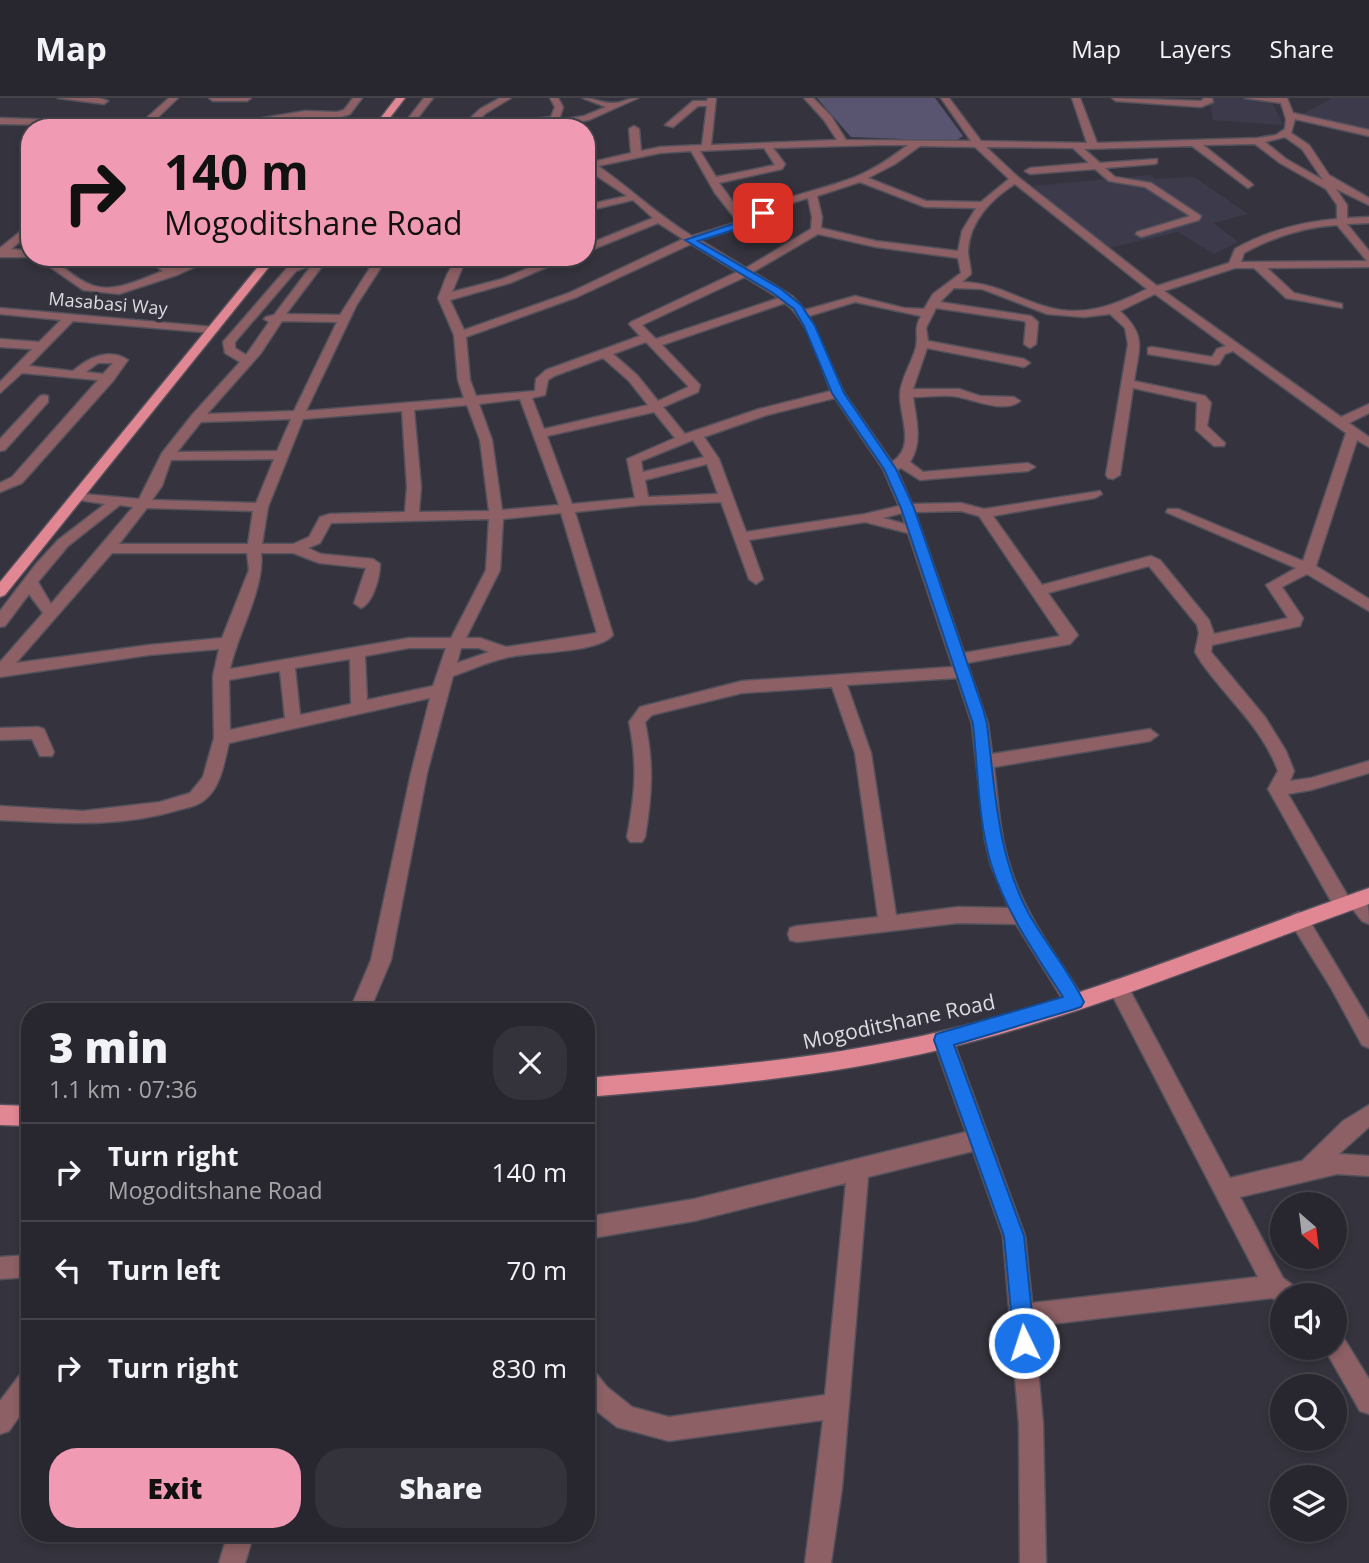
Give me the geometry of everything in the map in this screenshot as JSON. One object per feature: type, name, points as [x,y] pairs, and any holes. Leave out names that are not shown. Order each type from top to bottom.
[{"type":"main road","points":[[384,119],[401,98]]},
{"type":"main road","points":[[0,592],[265,266]]},
{"type":"main road","name":"Mogoditshane Road","points":[[595,1087],[756,1073],[877,1054],[943,1040],[1075,1002],[1299,920],[1359,904]]},
{"type":"main road","points":[[0,1115],[21,1116]]},
{"type":"street","points":[[62,98],[105,99]]},
{"type":"street","points":[[151,119],[174,98]]},
{"type":"street","points":[[213,98],[247,98]]},
{"type":"street","points":[[275,119],[305,114],[338,115],[347,112],[358,98]]},
{"type":"street","points":[[412,119],[429,98]]},
{"type":"street","points":[[474,119],[507,98]]},
{"type":"street","points":[[554,98],[559,107],[558,119]]},
{"type":"street","points":[[587,98],[614,106]]},
{"type":"street","points":[[581,119],[634,98]]},
{"type":"street","points":[[808,98],[828,118],[843,142]]},
{"type":"street","points":[[945,98],[979,145],[1015,179],[1155,290],[1369,443]]},
{"type":"street","points":[[1076,98],[1093,146]]},
{"type":"street","points":[[1116,98],[1201,104],[1209,102],[1208,98]]},
{"type":"street","points":[[595,163],[636,154],[700,148],[843,142],[1093,146],[1257,141],[1285,134],[1293,125],[1284,99],[1249,98]]},
{"type":"street","points":[[95,109],[105,99]]},
{"type":"street","points":[[670,125],[696,103],[711,101],[700,148],[712,181],[744,223]]},
{"type":"street","points":[[1289,115],[1369,133]]},
{"type":"street","points":[[0,121],[21,122]]},
{"type":"street","points":[[634,129],[636,154]]},
{"type":"street","points":[[1285,134],[1305,144],[1342,205],[1345,230],[1369,258]]},
{"type":"street","points":[[1257,141],[1283,161],[1369,202]]},
{"type":"street","points":[[460,335],[573,295],[690,240],[744,223],[771,206],[812,196],[860,178],[892,162],[917,143]]},
{"type":"street","points":[[1195,144],[1248,186]]},
{"type":"street","points":[[712,181],[779,167],[780,164],[767,146]]},
{"type":"street","points":[[1076,146],[1111,179],[1148,185],[1196,216],[1141,233]]},
{"type":"street","points":[[1030,171],[1154,161]]},
{"type":"street","points":[[595,170],[690,240],[788,298],[803,314],[838,393],[896,466],[980,724],[994,841],[1008,887],[1021,916],[1075,1002]]},
{"type":"street","points":[[860,178],[925,204],[985,205]]},
{"type":"street","points":[[896,466],[906,459],[912,440],[906,393],[923,344],[920,328],[937,296],[967,271],[963,255],[967,231],[985,205],[1015,179]]},
{"type":"street","points":[[812,196],[817,217],[816,230]]},
{"type":"street","points":[[595,206],[635,197]]},
{"type":"street","points":[[595,244],[659,219]]},
{"type":"street","points":[[1234,265],[1239,251],[1273,234],[1342,221],[1369,220]]},
{"type":"street","points":[[540,434],[655,407],[695,387],[635,326],[636,322],[746,272],[816,230],[876,244],[963,255]]},
{"type":"street","points":[[1,253],[21,236]]},
{"type":"street","points":[[1,253],[21,254]]},
{"type":"street","points":[[1256,264],[1290,296],[1338,306]]},
{"type":"street","points":[[951,285],[984,286],[1035,308],[1061,313],[1098,314],[1113,310],[1155,290],[1234,265],[1369,264]]},
{"type":"street","points":[[54,266],[87,288],[125,291],[189,266]]},
{"type":"street","points":[[162,266],[173,273]]},
{"type":"street","points":[[248,360],[229,350],[229,342],[298,266]]},
{"type":"street","points":[[0,672],[108,549],[143,504],[167,457],[196,418],[248,360],[317,266]]},
{"type":"street","points":[[0,813],[83,818],[175,806],[196,798],[204,790],[211,778],[222,738],[222,676],[228,643],[241,606],[255,578],[254,549],[261,507],[344,318],[378,266]]},
{"type":"street","points":[[363,1003],[381,960],[419,774],[440,690],[455,643],[492,569],[496,515],[486,440],[464,380],[460,335],[444,298],[457,266]]},
{"type":"street","points":[[444,298],[506,281],[543,266]]},
{"type":"street","points":[[245,291],[269,296],[295,296]]},
{"type":"street","points":[[196,418],[408,407],[540,393],[545,375],[604,352],[650,341],[788,298]]},
{"type":"street","points":[[803,314],[855,299],[904,311],[930,309],[1027,318],[1032,322],[1030,344]]},
{"type":"street","points":[[1113,310],[1133,332],[1128,383],[1113,475]]},
{"type":"street","name":"Masabasi Way","points":[[0,311],[234,336]]},
{"type":"street","points":[[0,388],[69,318]]},
{"type":"street","points":[[243,325],[279,318],[344,318]]},
{"type":"street","points":[[0,343],[40,346]]},
{"type":"street","points":[[923,344],[1024,363]]},
{"type":"street","points":[[1152,351],[1215,361],[1221,352],[1234,346]]},
{"type":"street","points":[[604,352],[633,378],[682,440]]},
{"type":"street","points":[[0,488],[17,481],[122,363],[120,358],[95,359],[75,374]]},
{"type":"street","points":[[20,369],[108,378]]},
{"type":"street","points":[[911,373],[953,393],[979,400],[1014,401]]},
{"type":"street","points":[[1128,383],[1201,399],[1205,403],[1200,427],[1219,443]]},
{"type":"street","points":[[642,501],[634,463],[638,456],[763,412],[838,393]]},
{"type":"street","points":[[906,393],[953,393]]},
{"type":"street","points":[[446,672],[505,652],[594,640],[605,635],[567,509],[525,395]]},
{"type":"street","points":[[0,447],[44,399]]},
{"type":"street","points":[[408,407],[413,461],[412,516]]},
{"type":"street","points":[[1340,423],[1369,408]]},
{"type":"street","points":[[1205,641],[1295,622],[1296,618],[1273,585],[1308,568],[1353,432]]},
{"type":"street","points":[[696,435],[712,459],[728,498],[755,579]]},
{"type":"street","points":[[167,457],[283,455]]},
{"type":"street","points":[[637,478],[712,459]]},
{"type":"street","points":[[896,466],[920,476],[1028,467]]},
{"type":"street","points":[[741,537],[864,518],[908,508],[961,507],[984,513],[1095,494]]},
{"type":"street","points":[[77,496],[143,504],[261,507]]},
{"type":"street","points":[[108,549],[295,548],[315,540],[325,520],[330,518],[496,515],[642,501],[728,498]]},
{"type":"street","points":[[0,622],[30,581],[63,543],[117,501]]},
{"type":"street","points":[[1173,512],[1308,568],[1369,606]]},
{"type":"street","points":[[636,837],[644,789],[644,755],[637,722],[640,716],[653,709],[726,690],[838,682],[961,665],[1070,638],[1040,590],[984,513]]},
{"type":"street","points":[[864,518],[883,521],[896,529],[914,528]]},
{"type":"street","points":[[295,548],[312,557],[373,564],[373,573],[361,603]]},
{"type":"street","points":[[1040,590],[1153,562],[1204,624],[1207,633],[1203,652],[1239,695],[1282,758],[1286,771],[1277,789]]},
{"type":"street","points":[[30,581],[40,601],[52,614]]},
{"type":"street","points":[[0,672],[123,653],[228,643]]},
{"type":"street","points":[[222,676],[409,643],[480,643],[505,652]]},
{"type":"street","points":[[357,651],[359,708]]},
{"type":"street","points":[[287,664],[293,722]]},
{"type":"street","points":[[838,682],[863,752],[888,924]]},
{"type":"street","points":[[222,738],[440,690]]},
{"type":"street","points":[[0,734],[38,733],[46,752]]},
{"type":"street","points":[[983,762],[1150,735]]},
{"type":"street","points":[[1277,789],[1311,784],[1369,767]]},
{"type":"street","points":[[1277,789],[1359,904]]},
{"type":"street","points":[[797,934],[958,915],[1021,916]]},
{"type":"street","points":[[1299,920],[1338,982],[1369,1039]]},
{"type":"street","points":[[1118,987],[1224,1190],[1277,1283]]},
{"type":"street","points":[[943,1040],[1014,1236],[1031,1424],[1034,1563]]},
{"type":"street","points":[[1308,1171],[1350,1128],[1369,1115]]},
{"type":"street","points":[[595,1226],[694,1210],[980,1139]]},
{"type":"street","points":[[1224,1190],[1337,1164],[1369,1166]]},
{"type":"street","points":[[818,1563],[830,1488],[858,1168]]},
{"type":"street","points":[[0,1268],[21,1267]]},
{"type":"street","points":[[1023,1316],[1270,1291]]},
{"type":"street","points":[[1344,1360],[1369,1402]]},
{"type":"street","points":[[595,1392],[626,1418],[669,1429],[837,1406]]},
{"type":"street","points":[[0,1422],[21,1393]]},
{"type":"street","points":[[232,1563],[238,1542]]},
{"type":"shaded area","points":[[817,98],[935,98],[963,136],[956,141],[851,137]]},
{"type":"shaded area","points":[[1210,98],[1270,98],[1283,125],[1213,120]]},
{"type":"shaded area","points":[[1328,98],[1369,98],[1369,130],[1302,114],[1331,99]]},
{"type":"shaded area","points":[[1150,175],[1154,179],[1194,177],[1248,214],[1213,223],[1238,242],[1214,254],[1178,232],[1109,248],[1033,186]]},
{"type":"route","points":[[763,213],[740,225],[690,240],[777,291],[798,307],[810,326],[838,393],[890,469],[908,508],[976,709],[994,841],[1000,865],[1021,916],[1075,1002],[943,1040],[1014,1236],[1024,1343]]}]
